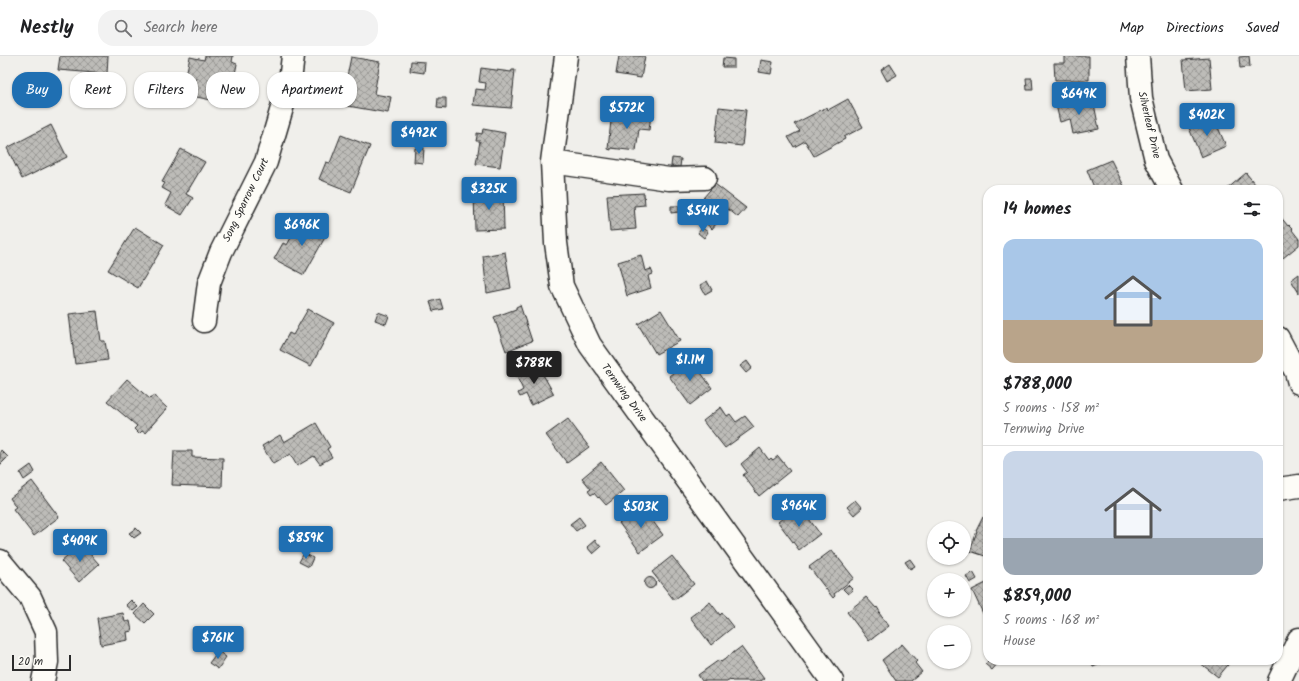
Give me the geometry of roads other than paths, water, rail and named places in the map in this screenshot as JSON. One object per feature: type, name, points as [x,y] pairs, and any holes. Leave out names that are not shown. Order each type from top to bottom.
[{"type":"street","name":"Song Sparrow Court","points":[[204,321],[209,283],[221,252],[266,162],[290,81],[293,56]]},
{"type":"street","name":"Ternwing Drive","points":[[566,56],[552,162],[556,243],[562,286],[590,345],[832,681]]},
{"type":"street","name":"Silverleaf Drive","points":[[1138,56],[1141,98],[1156,160],[1169,185]]},
{"type":"street","points":[[552,162],[669,179],[705,178]]},
{"type":"street","points":[[1283,347],[1296,372],[1299,383]]},
{"type":"street","points":[[1283,488],[1299,486]]},
{"type":"street","points":[[0,560],[30,597],[46,632],[47,662],[43,681]]},
{"type":"street","points":[[1279,681],[1299,639]]}]
